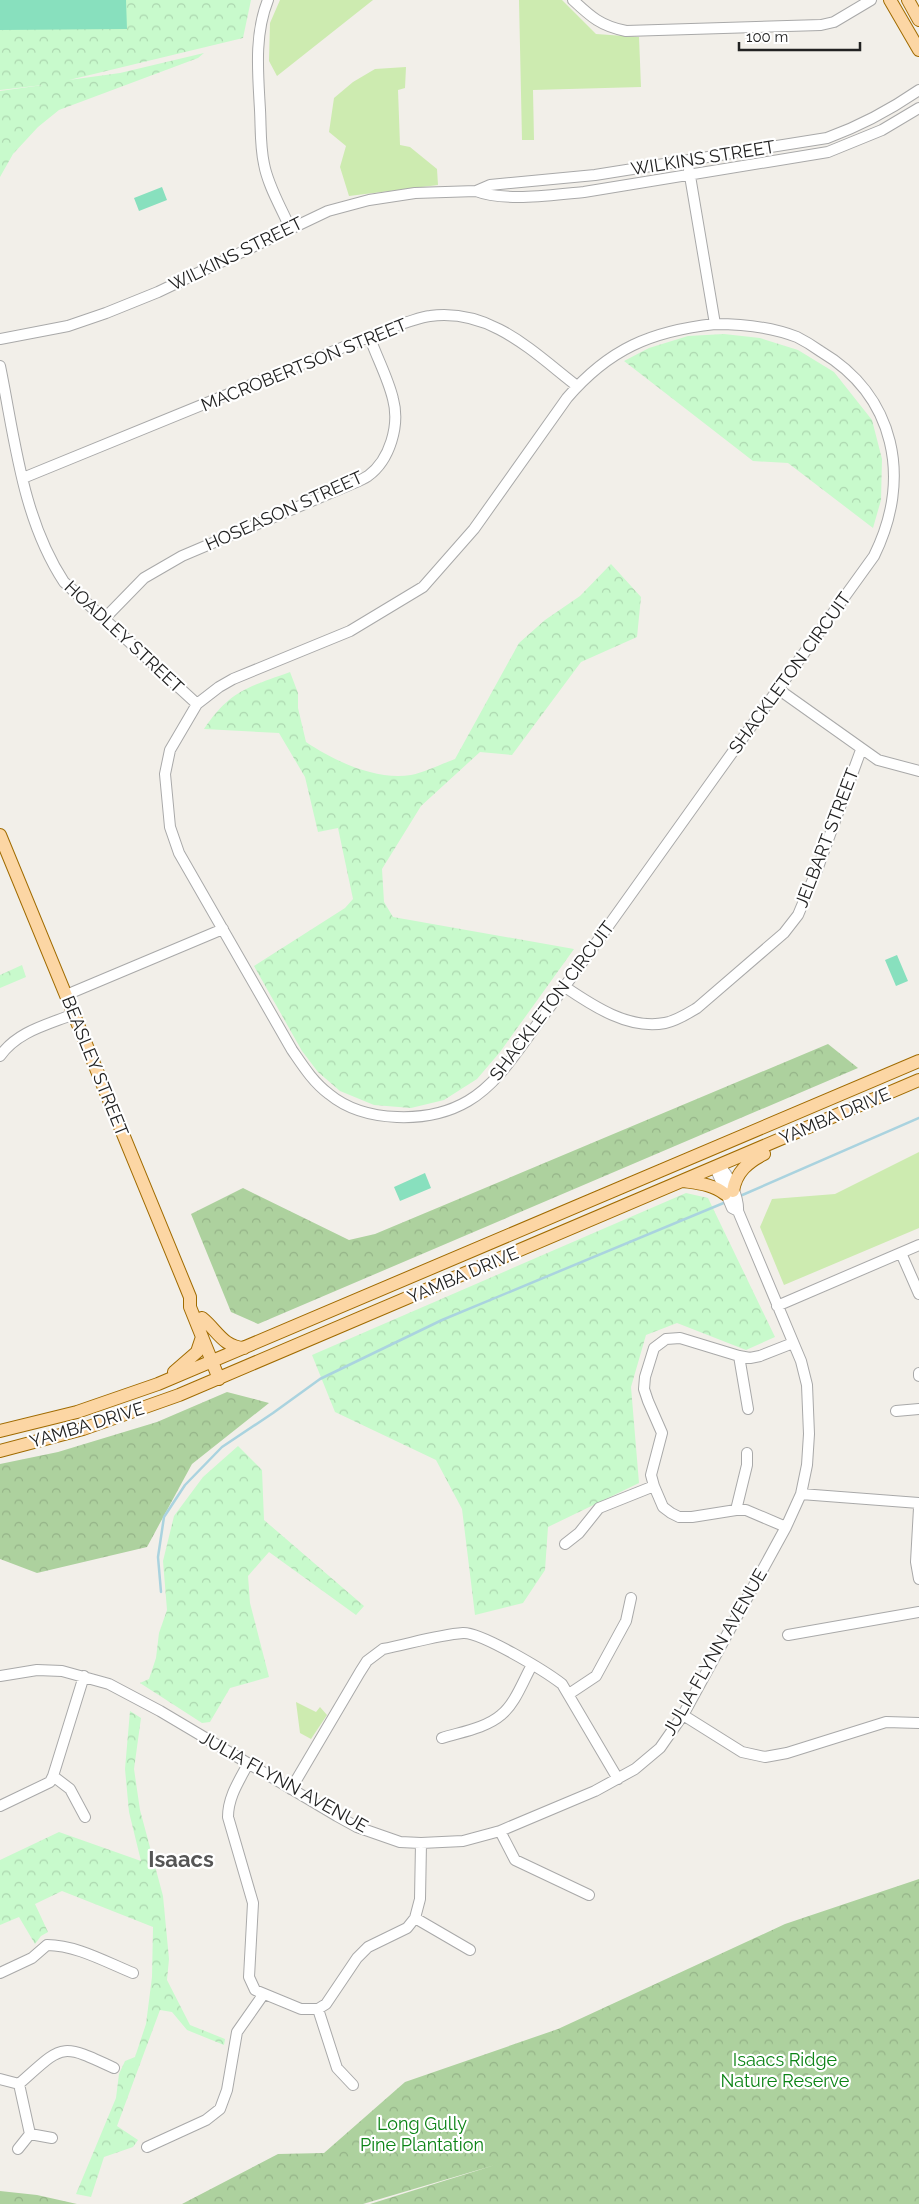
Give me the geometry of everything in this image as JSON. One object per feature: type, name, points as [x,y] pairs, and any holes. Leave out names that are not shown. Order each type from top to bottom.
[{"type":"main road","points":[[890,0],[919,50]]},
{"type":"main road","points":[[908,0],[919,20]]},
{"type":"main road","name":"BEASLEY STREET","points":[[0,835],[190,1297],[190,1307],[202,1337],[215,1360]]},
{"type":"main road","name":"YAMBA DRIVE","points":[[0,1431],[77,1412],[158,1384],[919,1061]]},
{"type":"main road","name":"YAMBA DRIVE","points":[[0,1451],[83,1429],[132,1413],[222,1377],[919,1080]]},
{"type":"main road","points":[[682,1181],[729,1192],[743,1168],[752,1160],[766,1153],[781,1139]]},
{"type":"main road","points":[[651,1175],[678,1170],[703,1160],[716,1165],[719,1153],[727,1143]]},
{"type":"main road","name":"BEASLEY STREET","points":[[190,1297],[197,1304],[215,1360]]},
{"type":"main road","points":[[202,1318],[223,1341],[237,1348],[244,1348]]},
{"type":"main road","points":[[158,1384],[196,1354],[202,1337]]},
{"type":"main road","points":[[215,1360],[222,1377]]},
{"type":"street","points":[[268,0],[263,13],[258,48],[262,146],[268,178],[290,228]]},
{"type":"street","points":[[573,0],[596,21],[610,28],[626,32],[821,25],[834,22],[871,0]]},
{"type":"street","name":"WILKINS STREET","points":[[0,338],[68,326],[106,313],[158,292],[328,210],[369,200],[415,193],[476,191],[490,186],[595,176],[827,138],[852,129],[890,110],[919,90]]},
{"type":"street","name":"WILKINS STREET","points":[[476,191],[489,196],[550,195],[584,192],[828,152],[882,130],[919,108]]},
{"type":"street","points":[[688,161],[715,324]]},
{"type":"street","name":"MACROBERTSON STREET","points":[[23,478],[370,338],[400,324],[430,316],[456,316],[484,321],[508,333],[577,386]]},
{"type":"street","name":"SHACKLETON CIRCUIT","points":[[715,324],[740,324],[772,329],[799,338],[840,362],[858,380],[876,405],[887,427],[893,451],[894,480],[891,510],[885,533],[874,556],[565,987],[508,1064],[487,1088],[467,1102],[442,1112],[416,1118],[388,1117],[355,1109],[330,1095],[309,1075],[292,1050],[179,853],[170,827],[166,802],[165,774],[170,750],[197,704],[219,687],[233,679],[350,631],[423,587],[449,560],[474,529],[577,386],[612,355],[636,343],[666,332],[715,324]]},
{"type":"street","name":"HOSEASON STREET","points":[[104,618],[144,578],[162,566],[348,486],[368,476],[383,461],[391,442],[396,422],[394,400],[370,338]]},
{"type":"street","name":"HOADLEY STREET","points":[[0,366],[29,508],[49,559],[64,582],[197,704]]},
{"type":"street","points":[[778,689],[861,750],[878,760],[891,766],[919,771]]},
{"type":"street","name":"JELBART STREET","points":[[565,987],[588,1003],[634,1022],[666,1023],[682,1017],[697,1008],[784,933],[798,915],[818,870],[861,750]]},
{"type":"street","points":[[66,995],[223,929]]},
{"type":"street","points":[[0,1056],[14,1040],[27,1032],[74,1014]]},
{"type":"street","name":"JULIA FLYNN AVENUE","points":[[0,1676],[37,1670],[62,1671],[109,1684],[160,1711],[357,1827],[400,1842],[463,1841],[500,1830],[618,1780],[634,1769],[660,1748],[683,1716],[786,1527],[801,1494],[807,1465],[809,1410],[807,1385],[801,1361],[738,1211],[732,1208],[725,1173],[716,1165]]},
{"type":"street","points":[[777,1306],[919,1245]]},
{"type":"street","points":[[901,1253],[919,1294]]},
{"type":"street","points":[[786,1527],[746,1510],[680,1517],[671,1514],[663,1507],[651,1475],[662,1433],[644,1389],[645,1377],[654,1348],[666,1339],[680,1338],[750,1358],[793,1343]]},
{"type":"street","points":[[739,1356],[748,1409]]},
{"type":"street","points":[[896,1410],[919,1409]]},
{"type":"street","points":[[736,1510],[747,1465],[747,1453]]},
{"type":"street","points":[[565,1544],[579,1533],[599,1508],[654,1486]]},
{"type":"street","points":[[801,1494],[919,1503]]},
{"type":"street","points":[[919,1508],[916,1562],[919,1579]]},
{"type":"street","points":[[569,1694],[596,1676],[626,1621],[631,1598]]},
{"type":"street","points":[[788,1635],[919,1612]]},
{"type":"street","points":[[290,1789],[365,1664],[383,1648],[464,1633],[478,1636],[532,1665],[562,1684],[618,1780]]},
{"type":"street","points":[[442,1738],[492,1721],[501,1716],[532,1665]]},
{"type":"street","points":[[0,1806],[45,1785],[53,1776],[84,1676]]},
{"type":"street","points":[[683,1716],[742,1752],[765,1757],[787,1754],[886,1722],[919,1724]]},
{"type":"street","points":[[248,1764],[232,1795],[228,1806],[228,1817],[253,1903],[249,1977],[255,1990],[263,1995],[301,2009],[318,2009],[326,2004],[356,1958],[368,1947],[407,1928],[415,1918],[420,1899],[421,1843]]},
{"type":"street","points":[[53,1776],[70,1789],[85,1817]]},
{"type":"street","points":[[500,1830],[515,1860],[589,1895]]},
{"type":"street","points":[[415,1918],[470,1950]]},
{"type":"street","points":[[0,1973],[32,1958],[47,1946],[58,1945],[72,1948],[133,1973]]},
{"type":"street","points":[[147,2147],[206,2120],[220,2109],[227,2090],[236,2032],[263,1995]]},
{"type":"street","points":[[318,2009],[337,2068],[353,2085]]},
{"type":"street","points":[[19,2084],[51,2056],[60,2051],[72,2050],[114,2068]]},
{"type":"street","points":[[0,2079],[19,2084]]},
{"type":"street","points":[[19,2084],[30,2134]]},
{"type":"street","points":[[30,2134],[52,2138]]},
{"type":"street","points":[[18,2149],[30,2134]]},
{"type":"green space","points":[[0,0],[251,0],[243,38],[69,80],[120,73],[204,53],[198,58],[59,110],[38,127],[13,154],[0,177],[0,91],[43,85],[0,90]]},
{"type":"green space","points":[[0,0],[126,0],[127,29],[0,30]]},
{"type":"green space","points":[[280,0],[373,0],[277,76],[269,61],[270,23]]},
{"type":"green space","points":[[519,0],[562,0],[596,34],[639,37],[641,87],[533,90],[534,140],[522,140]]},
{"type":"green space","points":[[406,67],[405,88],[398,90],[400,145],[410,147],[437,169],[438,185],[349,196],[340,167],[346,146],[329,132],[334,98],[353,82],[375,69]]},
{"type":"green space","points":[[162,187],[167,200],[139,211],[134,198]]},
{"type":"green space","points":[[724,334],[760,338],[798,350],[834,372],[872,420],[882,459],[881,500],[873,528],[788,463],[753,461],[624,361],[649,348],[688,336]]},
{"type":"green space","points":[[611,564],[641,597],[637,637],[581,662],[512,755],[480,752],[421,806],[382,869],[384,902],[393,917],[574,949],[500,1052],[477,1079],[444,1100],[411,1108],[374,1105],[340,1091],[318,1072],[302,1051],[254,966],[345,908],[353,899],[338,828],[318,832],[305,777],[279,733],[204,729],[223,706],[241,692],[290,672],[298,693],[298,708],[306,742],[329,756],[370,772],[398,776],[417,774],[428,770],[455,759],[519,643],[545,620],[580,596]]},
{"type":"green space","points":[[897,955],[908,981],[896,986],[885,960]]},
{"type":"green space","points":[[22,965],[26,977],[0,988],[0,975]]},
{"type":"green space","points":[[828,1044],[858,1068],[258,1324],[231,1312],[191,1214],[243,1188],[349,1240],[375,1234]]},
{"type":"green space","points":[[919,1152],[919,1228],[784,1285],[760,1227],[772,1199],[835,1194]]},
{"type":"green space","points":[[425,1173],[431,1188],[400,1201],[394,1187]]},
{"type":"green space","points":[[686,1193],[708,1198],[775,1337],[746,1350],[677,1323],[646,1335],[631,1387],[639,1483],[548,1527],[545,1570],[523,1603],[475,1615],[462,1509],[436,1460],[335,1412],[312,1355]]},
{"type":"green space","points":[[227,1392],[269,1403],[192,1464],[147,1547],[37,1573],[0,1559],[0,1464],[58,1452],[157,1422]]},
{"type":"green space","points":[[238,1446],[262,1470],[264,1520],[364,1606],[356,1615],[269,1552],[248,1576],[250,1603],[269,1677],[230,1688],[210,1722],[202,1723],[140,1683],[149,1679],[156,1658],[159,1633],[167,1610],[163,1561],[174,1516],[203,1477]]},
{"type":"green space","points":[[296,1702],[316,1712],[320,1707],[327,1715],[311,1739],[300,1733]]},
{"type":"green space","points":[[130,1711],[141,1718],[134,1769],[140,1810],[163,1896],[169,1959],[167,1980],[190,2025],[225,2039],[224,2045],[187,2030],[172,2012],[160,2010],[117,2126],[138,2140],[133,2147],[104,2157],[91,2197],[76,2194],[116,2098],[119,2074],[125,2061],[135,2057],[146,2024],[152,1977],[153,1927],[62,1891],[35,1904],[48,1932],[41,1936],[35,1944],[19,1917],[0,1925],[0,1860],[59,1832],[141,1861],[129,1812],[125,1769]]},
{"type":"green space","name":"Isaacs Ridge Nature Reserve","points":[[919,1879],[919,2204],[370,2204],[495,2165],[363,2204],[182,2204],[278,2154],[324,2153],[405,2082],[558,2029],[785,1924]]},
{"type":"green space","points":[[0,2191],[37,2195],[77,2204],[0,2204]]},
{"type":"waterway","points":[[740,1196],[919,1118]]},
{"type":"waterway","points":[[161,1592],[158,1557],[164,1517],[185,1485],[222,1447],[320,1379],[442,1320],[726,1202]]},
{"type":"district","name":"Isaacs","points":[[181,1859]]},
{"type":"park label","name":"Long Gully Pine Plantation","points":[[422,2134]]}]
